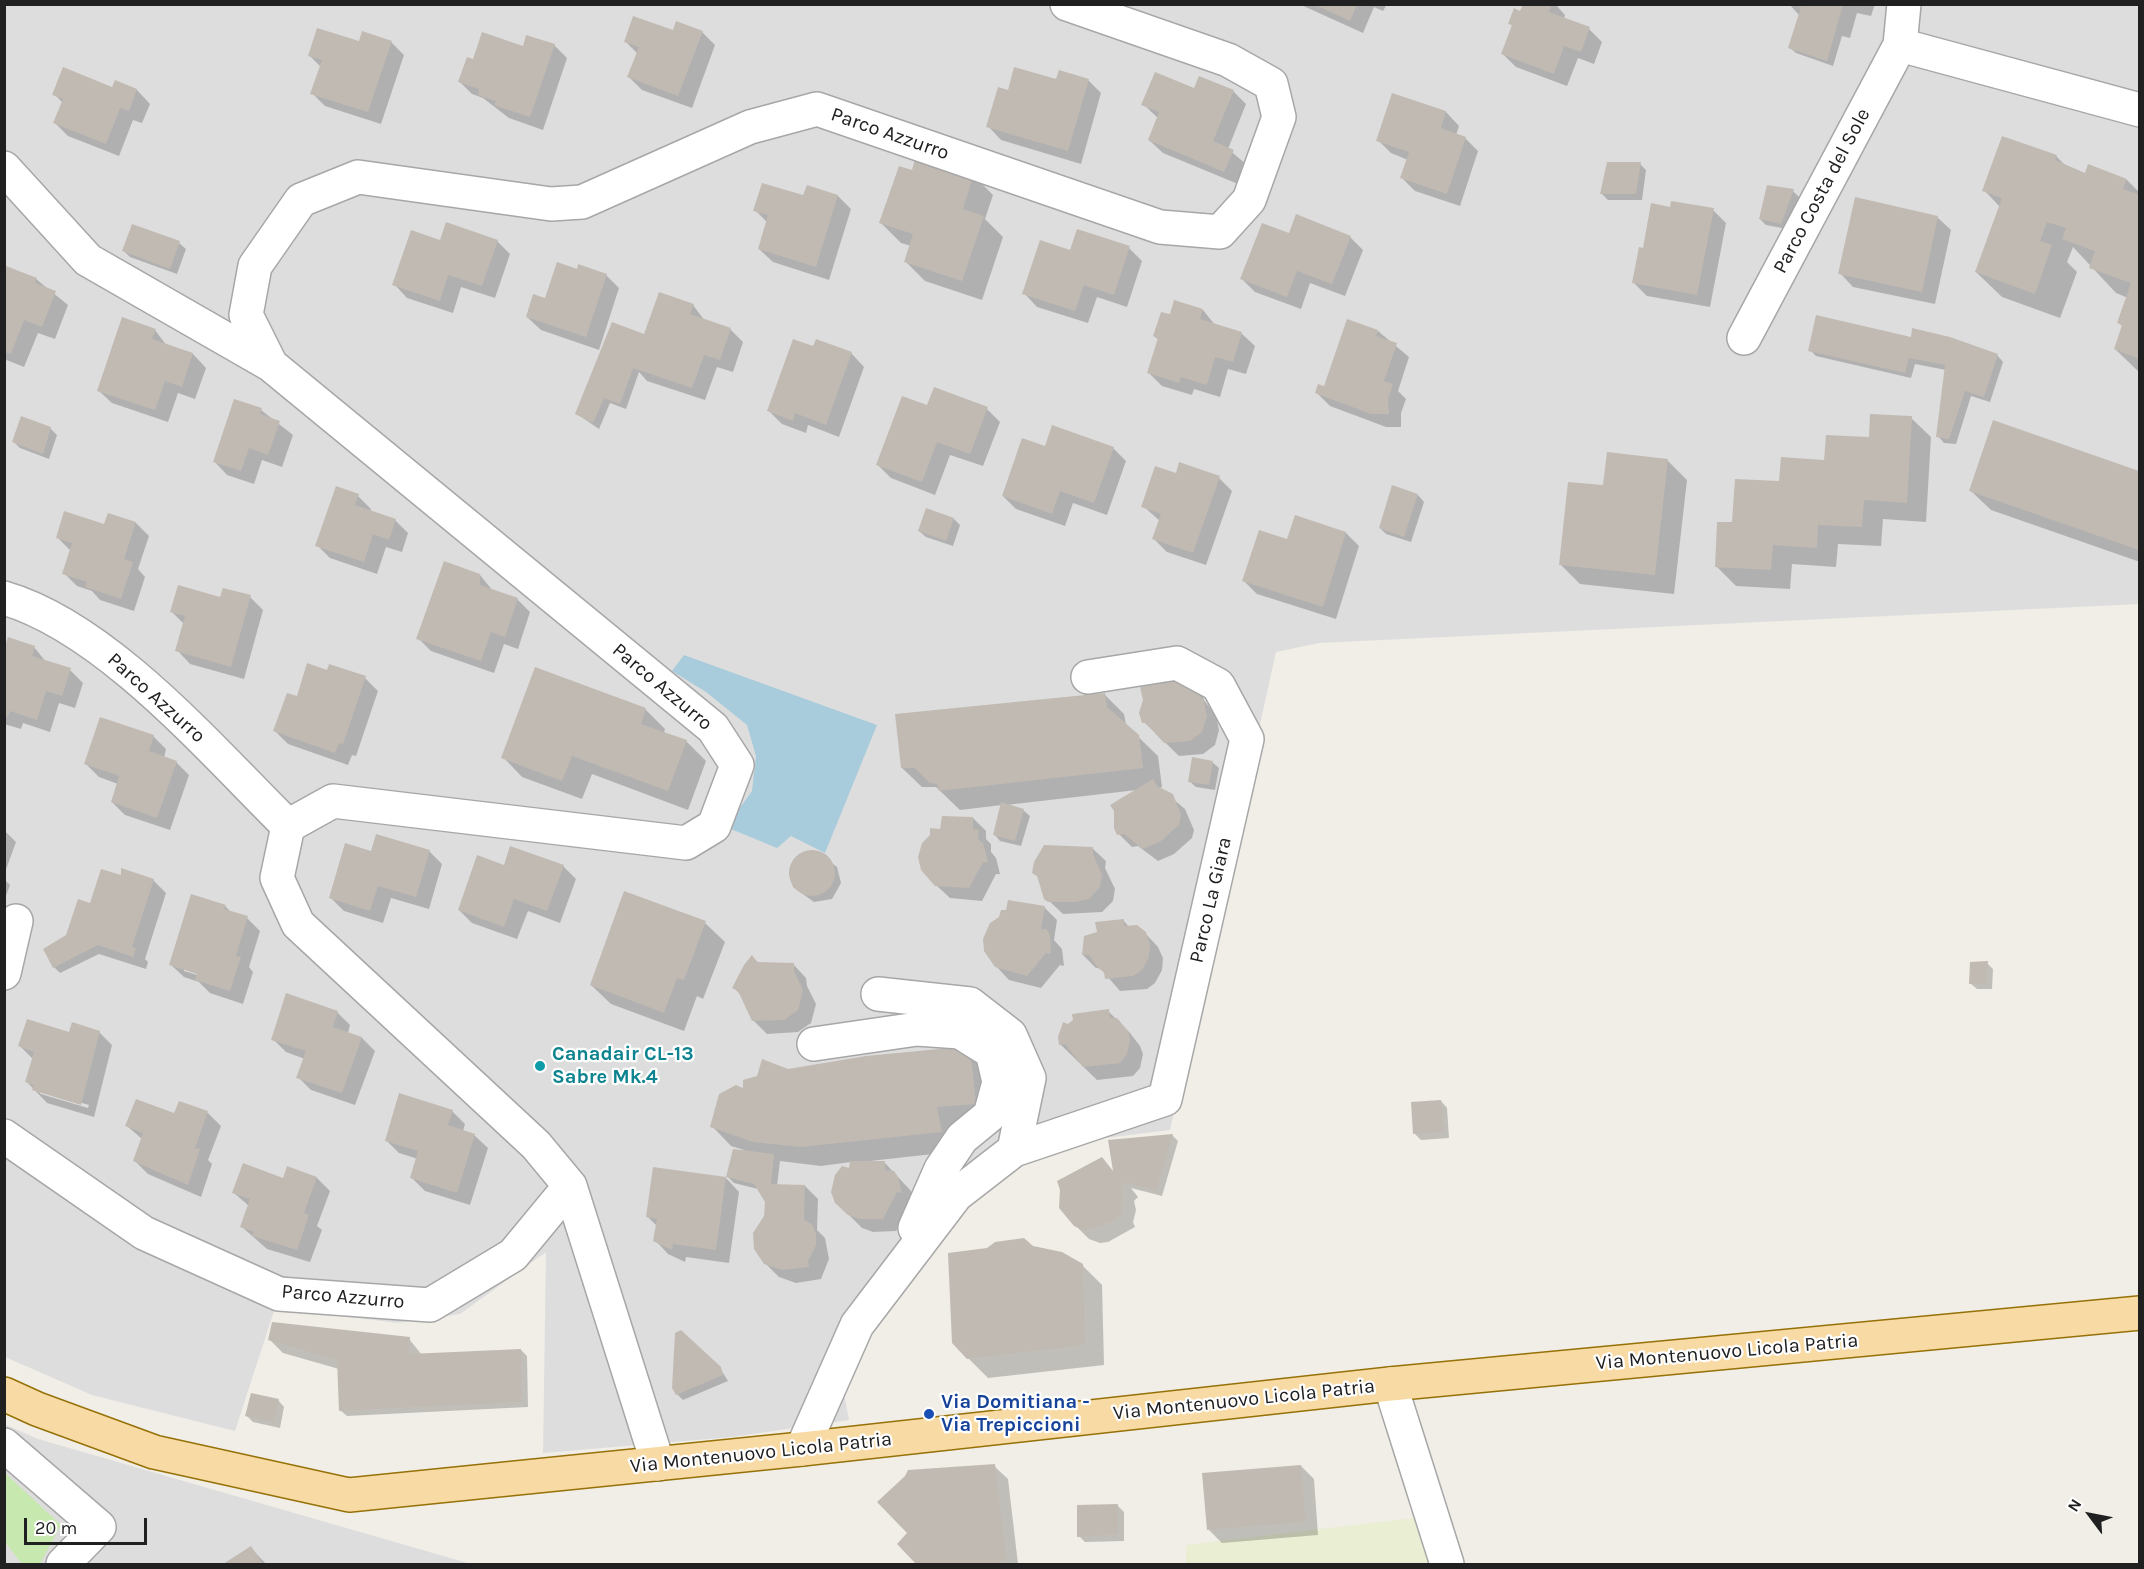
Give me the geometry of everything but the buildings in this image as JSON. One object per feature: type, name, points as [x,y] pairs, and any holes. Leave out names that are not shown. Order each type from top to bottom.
[{"type":"main road","name":"Via Montenuovo Licola Patria","points":[[4,1394],[37,1409],[154,1452],[349,1495],[802,1449],[1390,1384],[2139,1313]]},
{"type":"street","name":"Parco Azzurro","points":[[271,365],[246,315],[255,266],[301,200],[358,177],[551,204],[582,202],[750,127],[817,109],[1160,227],[1220,232],[1249,200],[1279,117],[1271,84],[1228,60],[1067,4]]},
{"type":"street","name":"Parco Costa del Sole","points":[[1744,338],[1900,45],[1904,4]]},
{"type":"street","points":[[1900,45],[2139,110]]},
{"type":"street","name":"Parco Azzurro","points":[[4,168],[88,260],[271,365],[713,728],[737,765],[714,826],[686,843],[333,801],[288,826],[183,721],[93,641],[4,598]]},
{"type":"street","name":"Parco La Giara","points":[[802,1449],[857,1325],[956,1195],[1014,1150],[1165,1099],[1247,739],[1218,686],[1177,663],[1088,677]]},
{"type":"street","points":[[288,826],[277,878],[298,924],[536,1145],[570,1186],[658,1464]]},
{"type":"street","points":[[4,973],[16,921]]},
{"type":"street","points":[[878,994],[970,1004],[1010,1035],[1029,1078],[1014,1150]]},
{"type":"street","name":"Parco La Giara","points":[[814,1044],[917,1029],[960,1032],[992,1052],[999,1082],[990,1115],[962,1138],[941,1169],[913,1233],[912,1253]]},
{"type":"street","name":"Parco Azzurro","points":[[4,1136],[144,1233],[279,1294],[430,1305],[513,1256],[570,1186]]},
{"type":"street","points":[[1390,1384],[1447,1564]]},
{"type":"street","points":[[4,1445],[99,1527],[63,1564]]},
{"type":"shaded area","points":[[5,5],[2139,5],[2139,604],[1319,643],[1276,652],[1170,1130],[1065,1143],[961,1198],[841,1378],[849,1420],[732,1437],[543,1453],[546,1252],[460,1314],[398,1323],[275,1308],[235,1431],[92,1395],[5,1357]]},
{"type":"shaded area","points":[[4,1424],[38,1439],[471,1564],[5,1564]]},
{"type":"green space","points":[[5,1473],[61,1525],[40,1564],[22,1564],[5,1542]]},
{"type":"green space","points":[[1422,1517],[1436,1564],[1186,1564],[1186,1545]]},
{"type":"water","points":[[684,655],[877,725],[825,853],[791,836],[777,848],[726,827],[752,791],[756,756],[747,725],[706,692],[672,671]]},
{"type":"place","name":"Canadair CL-13 Sabre Mk.4","points":[[540,1066]]},
{"type":"place","name":"Via Domitiana - Via Trepiccioni","points":[[929,1414]]}]
